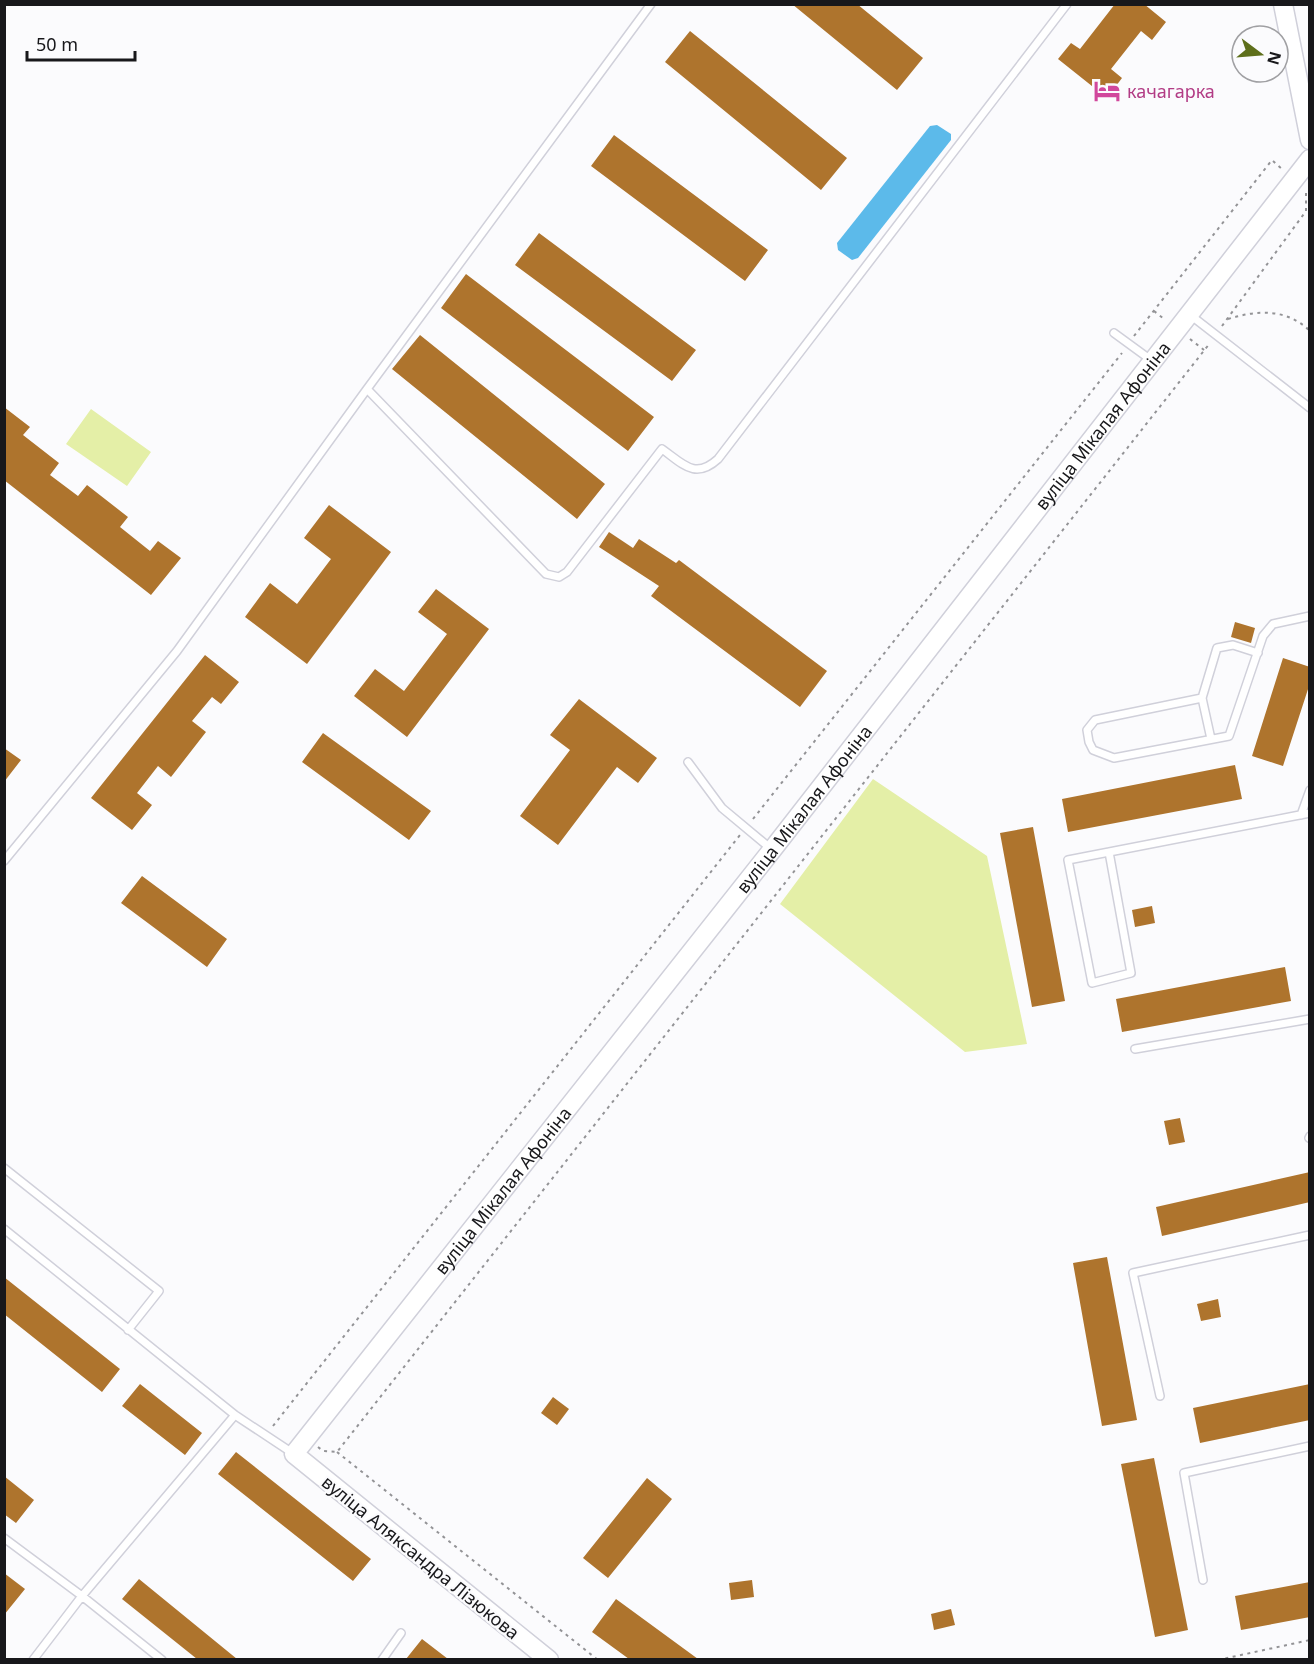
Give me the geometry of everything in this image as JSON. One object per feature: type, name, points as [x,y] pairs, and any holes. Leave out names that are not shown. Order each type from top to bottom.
[{"type":"street","points":[[1283,4],[1310,140]]},
{"type":"street","name":"вуліца Мікалая Афоніна","points":[[294,1454],[772,850],[1310,159]]},
{"type":"street","name":"вуліца Аляксандра Лізюкова","points":[[294,1454],[549,1659]]},
{"type":"lane","points":[[4,861],[177,651],[651,4]]},
{"type":"lane","points":[[367,389],[546,574],[559,577],[567,572],[662,449],[691,470],[707,469],[718,459],[1067,4]]},
{"type":"lane","points":[[1189,314],[1310,408]]},
{"type":"lane","points":[[1114,333],[1153,361]]},
{"type":"lane","points":[[1202,698],[1095,720],[1087,730],[1089,742],[1093,750],[1114,758],[1229,736],[1263,636],[1273,624],[1310,616]]},
{"type":"lane","points":[[1211,739],[1202,698],[1217,648],[1233,645],[1258,653]]},
{"type":"lane","points":[[688,762],[722,808],[772,850]]},
{"type":"lane","points":[[1301,815],[1310,790]]},
{"type":"lane","points":[[1109,852],[1131,973],[1092,983],[1068,860],[1109,852],[1301,815],[1310,813]]},
{"type":"lane","points":[[1135,1050],[1310,1020]]},
{"type":"lane","points":[[4,1168],[159,1291],[128,1330]]},
{"type":"lane","points":[[4,1229],[235,1415],[294,1454]]},
{"type":"lane","points":[[1160,1396],[1133,1273],[1310,1235]]},
{"type":"lane","points":[[33,1659],[82,1596],[235,1415]]},
{"type":"lane","points":[[1203,1580],[1184,1473],[1310,1446]]},
{"type":"lane","points":[[4,1538],[162,1659]]},
{"type":"lane","points":[[382,1659],[401,1634]]},
{"type":"path","points":[[266,1435],[1272,160]]},
{"type":"path","points":[[337,1452],[1216,335],[1306,211],[1306,189]]},
{"type":"path","points":[[1228,319],[1253,311],[1268,312],[1292,318],[1310,331]]},
{"type":"path","points":[[324,1451],[337,1452],[598,1659]]},
{"type":"path","points":[[1218,1659],[1310,1640]]},
{"type":"green space","points":[[91,409],[151,452],[127,486],[66,444]]},
{"type":"green space","points":[[873,779],[987,856],[1027,1044],[965,1052],[780,904]]},
{"type":"water","points":[[937,125],[951,134],[951,140],[858,258],[852,260],[838,250],[837,243],[930,126]]},
{"type":"building","points":[[792,4],[857,4],[923,58],[897,90]]},
{"type":"building","points":[[1115,4],[1144,4],[1166,22],[1152,40],[1141,31],[1111,69],[1122,78],[1107,98],[1058,59],[1071,43],[1080,49]]},
{"type":"building","points":[[690,31],[847,158],[821,190],[665,62]]},
{"type":"building","points":[[614,135],[768,250],[745,281],[591,166]]},
{"type":"building","points":[[539,233],[696,350],[672,381],[515,265]]},
{"type":"building","points":[[466,274],[654,417],[628,451],[441,308]]},
{"type":"building","points":[[420,335],[605,484],[577,519],[392,369]]},
{"type":"building","points":[[4,407],[30,427],[23,435],[59,463],[50,475],[78,496],[87,485],[128,517],[120,527],[150,551],[158,541],[181,558],[151,595],[4,480]]},
{"type":"building","points":[[329,505],[391,552],[307,664],[245,617],[270,583],[297,604],[331,559],[304,538]]},
{"type":"building","points":[[609,532],[633,548],[639,539],[676,563],[679,560],[827,671],[800,707],[651,596],[659,586],[599,547]]},
{"type":"building","points":[[436,589],[489,629],[407,737],[354,696],[375,669],[404,691],[447,634],[418,612]]},
{"type":"building","points":[[1235,622],[1255,628],[1251,643],[1231,637]]},
{"type":"building","points":[[205,655],[239,682],[221,704],[212,697],[192,721],[206,732],[171,777],[158,766],[137,793],[152,805],[132,830],[91,798]]},
{"type":"building","points":[[1283,658],[1310,667],[1310,683],[1283,766],[1252,756]]},
{"type":"building","points":[[579,699],[657,758],[638,783],[617,767],[558,845],[520,816],[570,750],[550,735]]},
{"type":"building","points":[[323,733],[431,811],[409,840],[302,762]]},
{"type":"building","points":[[4,748],[21,760],[4,782]]},
{"type":"building","points":[[1235,765],[1242,799],[1068,832],[1062,799]]},
{"type":"building","points":[[1033,827],[1065,1001],[1032,1007],[1000,833]]},
{"type":"building","points":[[142,876],[227,939],[207,967],[121,903]]},
{"type":"building","points":[[1152,906],[1155,923],[1135,927],[1132,910]]},
{"type":"building","points":[[1285,967],[1291,1001],[1122,1032],[1116,999]]},
{"type":"building","points":[[1180,1118],[1185,1142],[1169,1145],[1164,1121]]},
{"type":"building","points":[[1310,1172],[1310,1202],[1162,1236],[1156,1207]]},
{"type":"building","points":[[1107,1257],[1137,1420],[1102,1426],[1073,1263]]},
{"type":"building","points":[[4,1277],[120,1369],[102,1392],[4,1314]]},
{"type":"building","points":[[1218,1299],[1221,1317],[1201,1321],[1197,1304]]},
{"type":"building","points":[[140,1384],[202,1433],[185,1455],[122,1406]]},
{"type":"building","points":[[1310,1384],[1310,1420],[1200,1443],[1193,1408]]},
{"type":"building","points":[[553,1397],[569,1409],[557,1425],[541,1413]]},
{"type":"building","points":[[236,1452],[371,1559],[353,1581],[218,1474]]},
{"type":"building","points":[[1154,1458],[1188,1630],[1155,1637],[1121,1464]]},
{"type":"building","points":[[4,1476],[34,1500],[16,1523],[4,1514]]},
{"type":"building","points":[[647,1478],[672,1499],[608,1578],[583,1558]]},
{"type":"building","points":[[4,1573],[25,1589],[4,1615]]},
{"type":"building","points":[[139,1579],[237,1659],[197,1659],[122,1599]]},
{"type":"building","points":[[752,1580],[754,1597],[731,1600],[729,1583]]},
{"type":"building","points":[[1310,1582],[1310,1617],[1241,1630],[1235,1596]]},
{"type":"building","points":[[616,1599],[698,1659],[629,1659],[592,1632]]},
{"type":"building","points":[[951,1609],[955,1625],[934,1630],[931,1614]]},
{"type":"building","points":[[422,1639],[448,1659],[406,1659]]},
{"type":"place","name":"качагарка","points":[[1107,91]]}]
